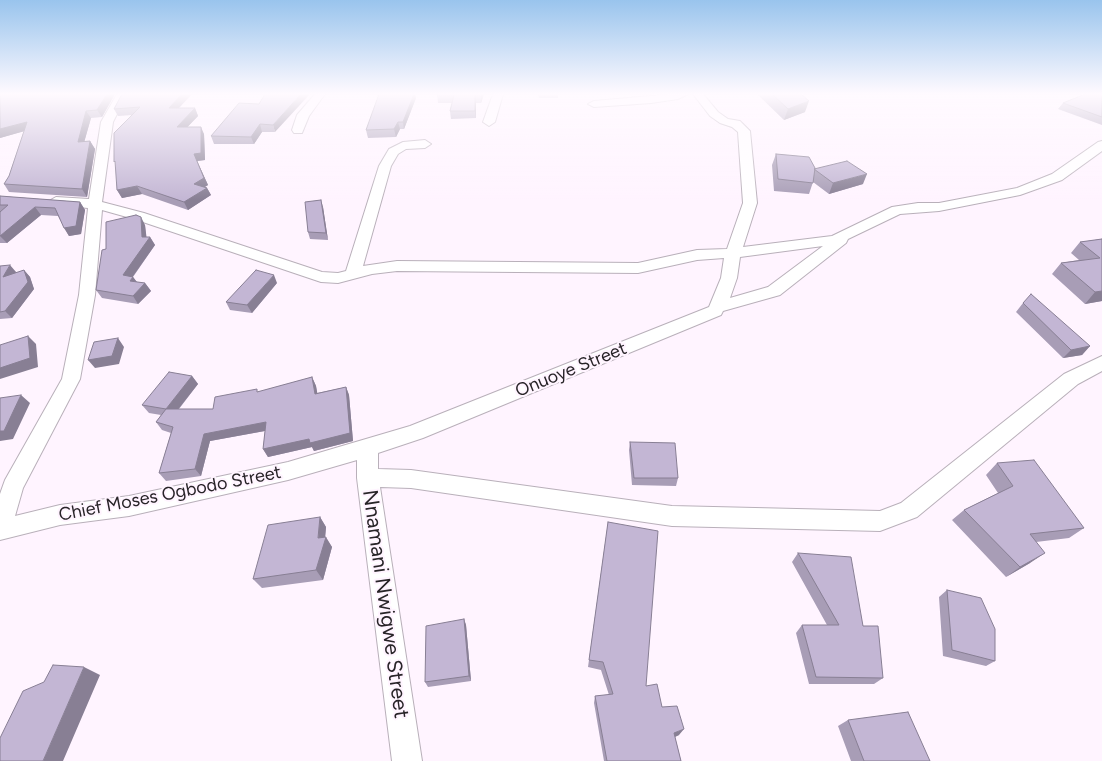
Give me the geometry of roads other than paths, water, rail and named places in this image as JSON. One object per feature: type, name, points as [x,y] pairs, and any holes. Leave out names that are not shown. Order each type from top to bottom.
[{"type":"street","name":"Chief Moses Ogbodo Street","points":[[0,529],[13,487],[71,379],[87,295],[95,204],[106,130]]},
{"type":"street","points":[[719,307],[729,278],[733,253],[750,203],[744,131],[742,130]]},
{"type":"street","points":[[353,275],[385,166],[393,152],[403,146],[425,144]]},
{"type":"street","points":[[46,200],[95,204],[157,222],[321,277],[338,278],[372,269],[397,266],[638,268],[697,255],[733,253],[834,240],[897,210],[918,206],[939,207],[1020,191],[1057,177],[1102,145]]},
{"type":"street","points":[[719,307],[774,291],[854,230]]},
{"type":"street","name":"Onuoye Street","points":[[367,448],[416,432],[715,311],[719,307]]},
{"type":"street","points":[[368,478],[411,479],[672,516],[880,521],[909,510],[1071,379],[1102,363]]},
{"type":"street","name":"Chief Moses Ogbodo Street","points":[[0,529],[60,515],[129,506],[288,471],[367,448]]},
{"type":"street","name":"Nnamani Nwigwe Street","points":[[367,448],[368,478],[407,761]]}]
